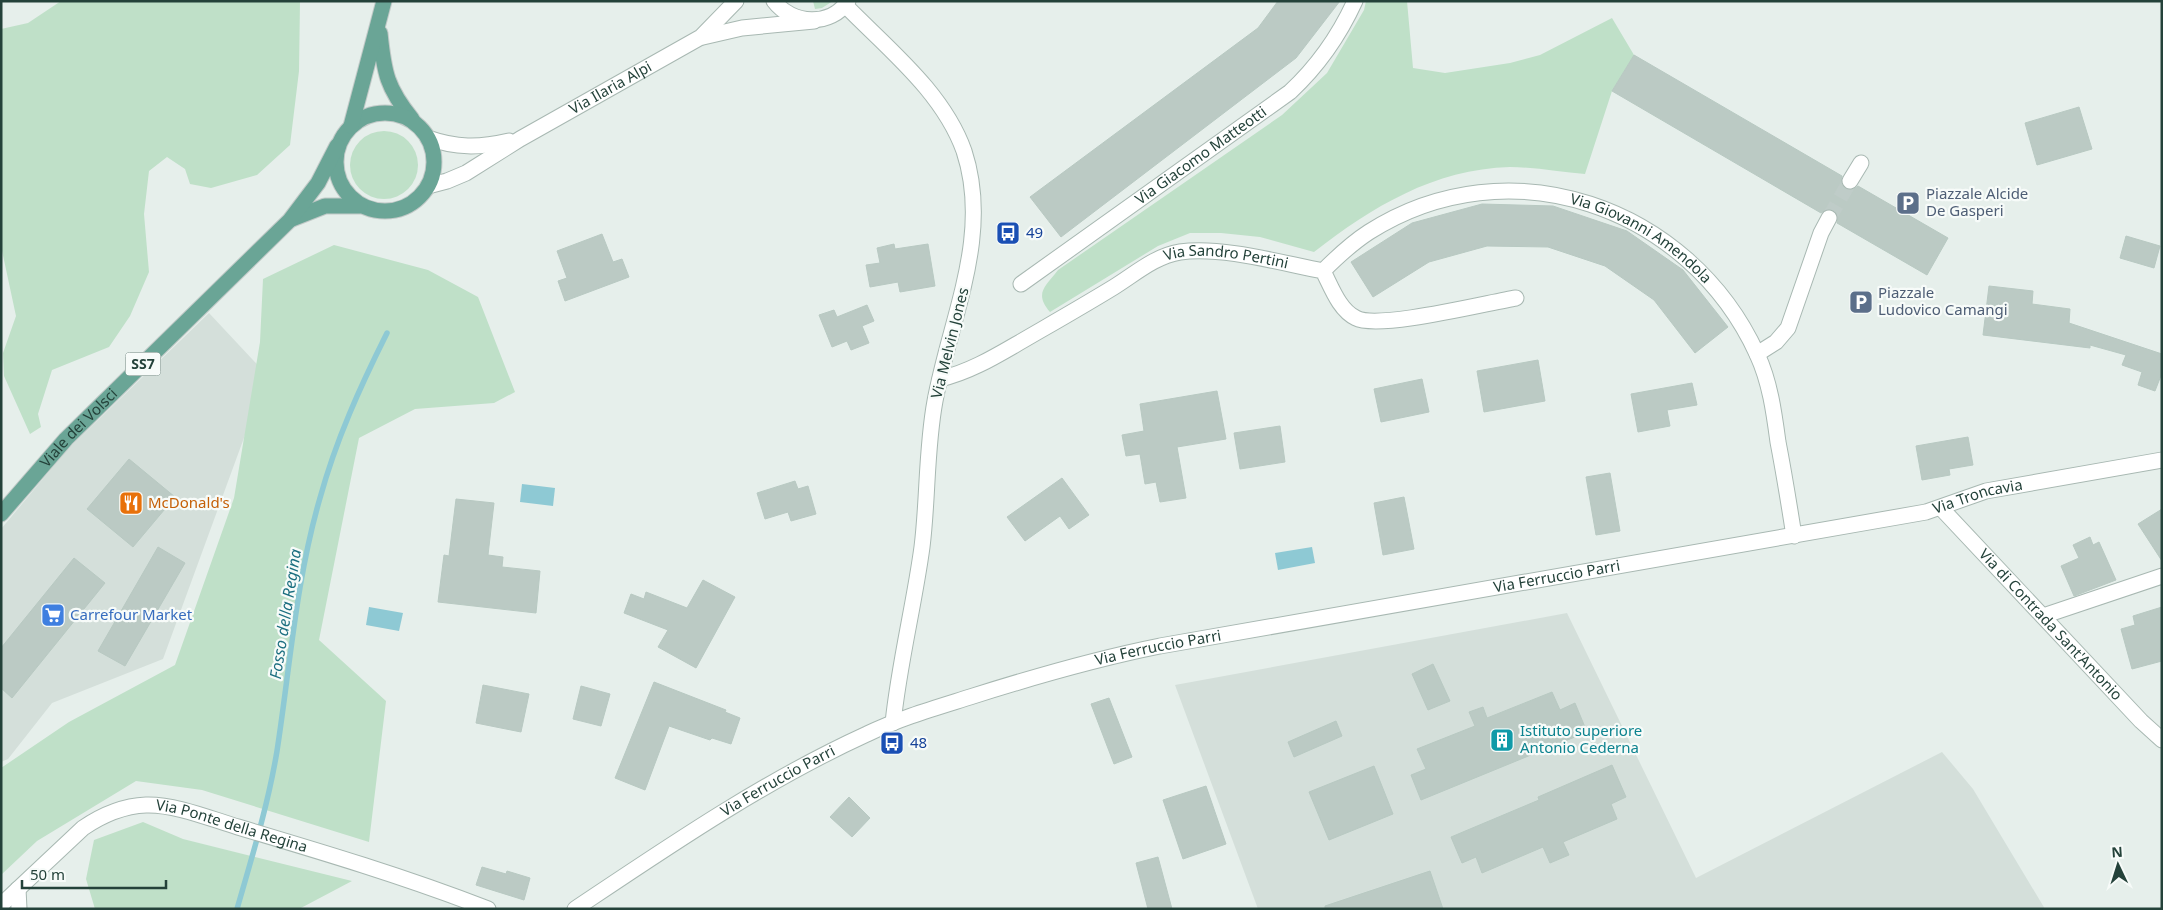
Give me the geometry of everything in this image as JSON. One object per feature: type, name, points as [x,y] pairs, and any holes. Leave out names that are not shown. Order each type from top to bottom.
[{"type":"main road","points":[[351,126],[384,1]]},
{"type":"main road","points":[[379,22],[384,68],[388,82],[395,98],[428,138],[434,154],[434,170],[428,186],[419,198],[406,207],[391,212],[375,211],[360,206],[347,195],[338,180],[335,163],[338,146],[343,135],[351,126],[363,118],[384,113],[404,117],[416,124]]},
{"type":"main road","name":"Viale dei Volsci","points":[[1,514],[66,440],[290,220],[318,183],[338,146]]},
{"type":"main road","name":"Viale dei Volsci","points":[[290,220],[325,206],[360,206]]},
{"type":"street","name":"Via Ilaria Alpi","points":[[702,37],[736,1]]},
{"type":"street","points":[[774,1],[789,15],[801,20],[814,21]]},
{"type":"street","name":"Via Giacomo Matteotti","points":[[1021,284],[1286,95],[1323,56],[1355,1]]},
{"type":"street","name":"Via Ilaria Alpi","points":[[428,186],[460,176],[520,139],[702,37],[742,28],[814,21],[831,16],[847,3]]},
{"type":"street","name":"Via Melvin Jones","points":[[847,3],[936,101],[958,137],[970,170],[974,207],[971,255],[940,379],[933,416],[920,560],[901,662],[893,723]]},
{"type":"street","points":[[428,138],[466,147],[486,146],[520,139]]},
{"type":"street","points":[[1850,181],[1861,163]]},
{"type":"street","name":"Via Giovanni Amendola","points":[[1323,271],[1369,232],[1402,214],[1428,204],[1465,194],[1497,190],[1533,191],[1592,204],[1619,215],[1677,251],[1707,279],[1757,354],[1772,402],[1794,536]]},
{"type":"street","points":[[1757,354],[1776,342],[1788,328],[1824,227],[1829,218]]},
{"type":"street","name":"Via Sandro Pertini","points":[[940,379],[986,362],[1075,311],[1141,269],[1174,254],[1216,252],[1323,271]]},
{"type":"street","points":[[1323,271],[1349,313],[1366,321],[1397,320],[1516,298]]},
{"type":"street","name":"Via Troncavia","points":[[1794,536],[1941,508],[1986,490],[2162,460]]},
{"type":"street","name":"Via di Contrada Sant'Antonio","points":[[1941,508],[2162,740]]},
{"type":"street","name":"Via Ferruccio Parri","points":[[575,909],[651,858],[749,797],[844,745],[893,723],[1030,678],[1126,652],[1794,536]]},
{"type":"street","points":[[2043,616],[2162,576]]},
{"type":"street","name":"Via Ponte della Regina","points":[[1,905],[92,822],[114,812],[139,805],[156,805],[297,845],[488,909]]},
{"type":"street","points":[[18,889],[19,909]]},
{"type":"shaded area","points":[[209,313],[267,375],[163,659],[52,703],[8,759],[1,762],[1,529],[68,449]]},
{"type":"shaded area","points":[[1567,613],[1696,878],[1942,752],[1973,789],[2045,909],[1258,909],[1175,685]]},
{"type":"green space","points":[[61,1],[300,1],[299,71],[290,145],[257,175],[211,188],[190,184],[185,169],[167,157],[149,171],[144,214],[149,272],[130,316],[109,347],[52,370],[38,414],[41,427],[30,434],[4,376],[3,353],[16,316],[1,246],[1,29],[28,23]]},
{"type":"green space","points":[[813,1],[833,1],[822,8],[815,9]]},
{"type":"green space","points":[[1366,1],[1407,1],[1413,68],[1445,73],[1510,63],[1540,55],[1612,18],[1634,55],[1612,91],[1585,174],[1510,167],[1482,169],[1455,175],[1405,193],[1381,206],[1314,252],[1260,237],[1221,233],[1190,233],[1158,246],[1050,312],[1045,305],[1042,295],[1043,290],[1058,270],[1282,115],[1327,73],[1364,10]]},
{"type":"green space","points":[[384,131],[397,134],[408,141],[415,152],[418,165],[415,178],[408,189],[397,196],[384,199],[371,196],[360,189],[353,178],[350,165],[353,152],[360,141],[371,134]]},
{"type":"green space","points":[[334,245],[428,270],[478,297],[515,392],[494,403],[415,409],[359,438],[319,640],[386,701],[369,842],[202,790],[136,781],[37,841],[1,875],[1,768],[69,722],[175,665],[234,498],[260,342],[263,279]]},
{"type":"green space","points":[[143,822],[183,839],[352,881],[299,909],[95,909],[86,879],[94,840]]},
{"type":"water","points":[[522,484],[555,488],[553,506],[520,502]]},
{"type":"water","points":[[1312,547],[1315,563],[1278,570],[1275,553]]},
{"type":"water","points":[[369,607],[403,613],[399,631],[366,625]]},
{"type":"building","points":[[1278,1],[1340,1],[1296,58],[1061,237],[1030,197],[1258,28]]},
{"type":"building","points":[[1634,55],[1842,176],[1842,185],[1846,189],[1854,189],[1858,186],[1948,238],[1927,275],[1837,223],[1838,217],[1834,210],[1828,209],[1821,213],[1612,91]]},
{"type":"building","points":[[2079,107],[2092,149],[2037,165],[2025,123]]},
{"type":"building","points":[[1482,204],[1553,206],[1627,231],[1683,270],[1728,327],[1695,353],[1654,300],[1605,266],[1548,247],[1487,246],[1429,262],[1373,297],[1351,262],[1412,223]]},
{"type":"building","points":[[602,234],[613,262],[622,259],[629,277],[565,301],[558,281],[567,278],[557,251]]},
{"type":"building","points":[[2126,236],[2160,246],[2154,268],[2120,258]]},
{"type":"building","points":[[894,244],[895,249],[928,244],[935,286],[900,292],[898,282],[870,287],[866,265],[880,263],[877,248]]},
{"type":"building","points":[[1989,286],[2033,291],[2032,304],[2070,309],[2069,323],[2162,354],[2162,373],[2155,391],[2138,385],[2142,372],[2122,365],[2126,355],[2090,345],[2090,348],[1983,335]]},
{"type":"building","points":[[867,305],[874,321],[862,326],[869,343],[851,350],[847,341],[832,347],[819,315],[834,310],[837,317]]},
{"type":"building","points":[[1538,360],[1545,401],[1484,412],[1477,371]]},
{"type":"building","points":[[1422,379],[1429,412],[1381,422],[1374,389]]},
{"type":"building","points":[[1692,383],[1697,405],[1667,410],[1670,426],[1638,432],[1631,394]]},
{"type":"building","points":[[1217,391],[1226,439],[1177,447],[1186,498],[1160,502],[1156,482],[1145,484],[1140,454],[1126,456],[1122,435],[1144,431],[1140,404]]},
{"type":"building","points":[[1280,426],[1285,462],[1240,469],[1234,433]]},
{"type":"building","points":[[1968,437],[1973,465],[1949,469],[1950,475],[1922,480],[1916,446]]},
{"type":"building","name":"McDonald's","points":[[129,459],[175,497],[133,547],[87,509]]},
{"type":"building","points":[[1610,473],[1620,531],[1596,535],[1586,477]]},
{"type":"building","points":[[1062,478],[1089,515],[1069,529],[1060,516],[1025,541],[1007,517]]},
{"type":"building","points":[[795,481],[798,489],[808,486],[816,514],[791,521],[788,512],[765,519],[757,493]]},
{"type":"building","points":[[1404,497],[1414,549],[1383,555],[1374,503]]},
{"type":"building","points":[[456,499],[494,503],[488,555],[503,557],[502,567],[540,571],[536,613],[438,602],[444,555],[449,556]]},
{"type":"building","points":[[2162,509],[2162,561],[2138,524]]},
{"type":"building","points":[[2090,537],[2093,545],[2099,542],[2116,580],[2074,596],[2061,566],[2079,558],[2073,545]]},
{"type":"building","points":[[158,547],[185,563],[125,666],[98,651]]},
{"type":"building","name":"Carrefour Market","points":[[74,558],[105,583],[12,698],[1,688],[1,648]]},
{"type":"building","points":[[703,580],[735,597],[696,668],[658,647],[668,630],[624,613],[631,594],[644,599],[646,592],[687,608]]},
{"type":"building","points":[[2162,607],[2162,661],[2132,669],[2121,629],[2135,625],[2133,616]]},
{"type":"building","points":[[1433,664],[1450,701],[1428,710],[1412,674]]},
{"type":"building","points":[[654,682],[726,710],[725,712],[740,718],[731,744],[712,738],[710,740],[669,726],[645,790],[615,778]]},
{"type":"building","points":[[483,685],[529,694],[521,732],[476,723]]},
{"type":"building","points":[[581,686],[610,694],[601,726],[573,719]]},
{"type":"building","name":"Istituto superiore Antonio Cederna","points":[[1552,692],[1560,710],[1575,703],[1587,732],[1421,800],[1411,775],[1426,769],[1417,749],[1475,726],[1469,712],[1483,707],[1487,718]]},
{"type":"building","points":[[1109,698],[1132,757],[1114,764],[1091,704]]},
{"type":"building","points":[[1336,721],[1342,736],[1294,757],[1288,742]]},
{"type":"building","points":[[1612,765],[1626,797],[1611,804],[1617,819],[1563,842],[1569,855],[1550,863],[1543,847],[1482,873],[1476,857],[1462,863],[1451,837],[1539,800],[1538,797]]},
{"type":"building","points":[[1374,766],[1393,814],[1329,840],[1309,792]]},
{"type":"building","points":[[1206,786],[1226,844],[1183,859],[1163,800]]},
{"type":"building","points":[[849,797],[870,818],[852,837],[830,817]]},
{"type":"building","points":[[1158,857],[1172,909],[1148,909],[1136,863]]},
{"type":"building","points":[[482,867],[506,874],[507,871],[530,878],[524,900],[476,885]]},
{"type":"building","points":[[1430,871],[1443,909],[1325,909],[1325,906]]},
{"type":"waterway","name":"Fosso della Regina","points":[[237,909],[269,791],[282,719],[299,592],[320,498],[341,435],[387,333]]},
{"type":"tunnel","points":[[1829,218],[1850,181]]},
{"type":"place","name":"Piazzale Alcide De Gasperi","points":[[1908,203]]},
{"type":"place","name":"49","points":[[1008,233]]},
{"type":"place","name":"Piazzale Ludovico Camangi","points":[[1861,302]]},
{"type":"place","name":"McDonald's","points":[[131,503]]},
{"type":"place","name":"Carrefour Market","points":[[53,615]]},
{"type":"place","name":"Istituto superiore Antonio Cederna","points":[[1502,740]]},
{"type":"place","name":"48","points":[[892,743]]}]
